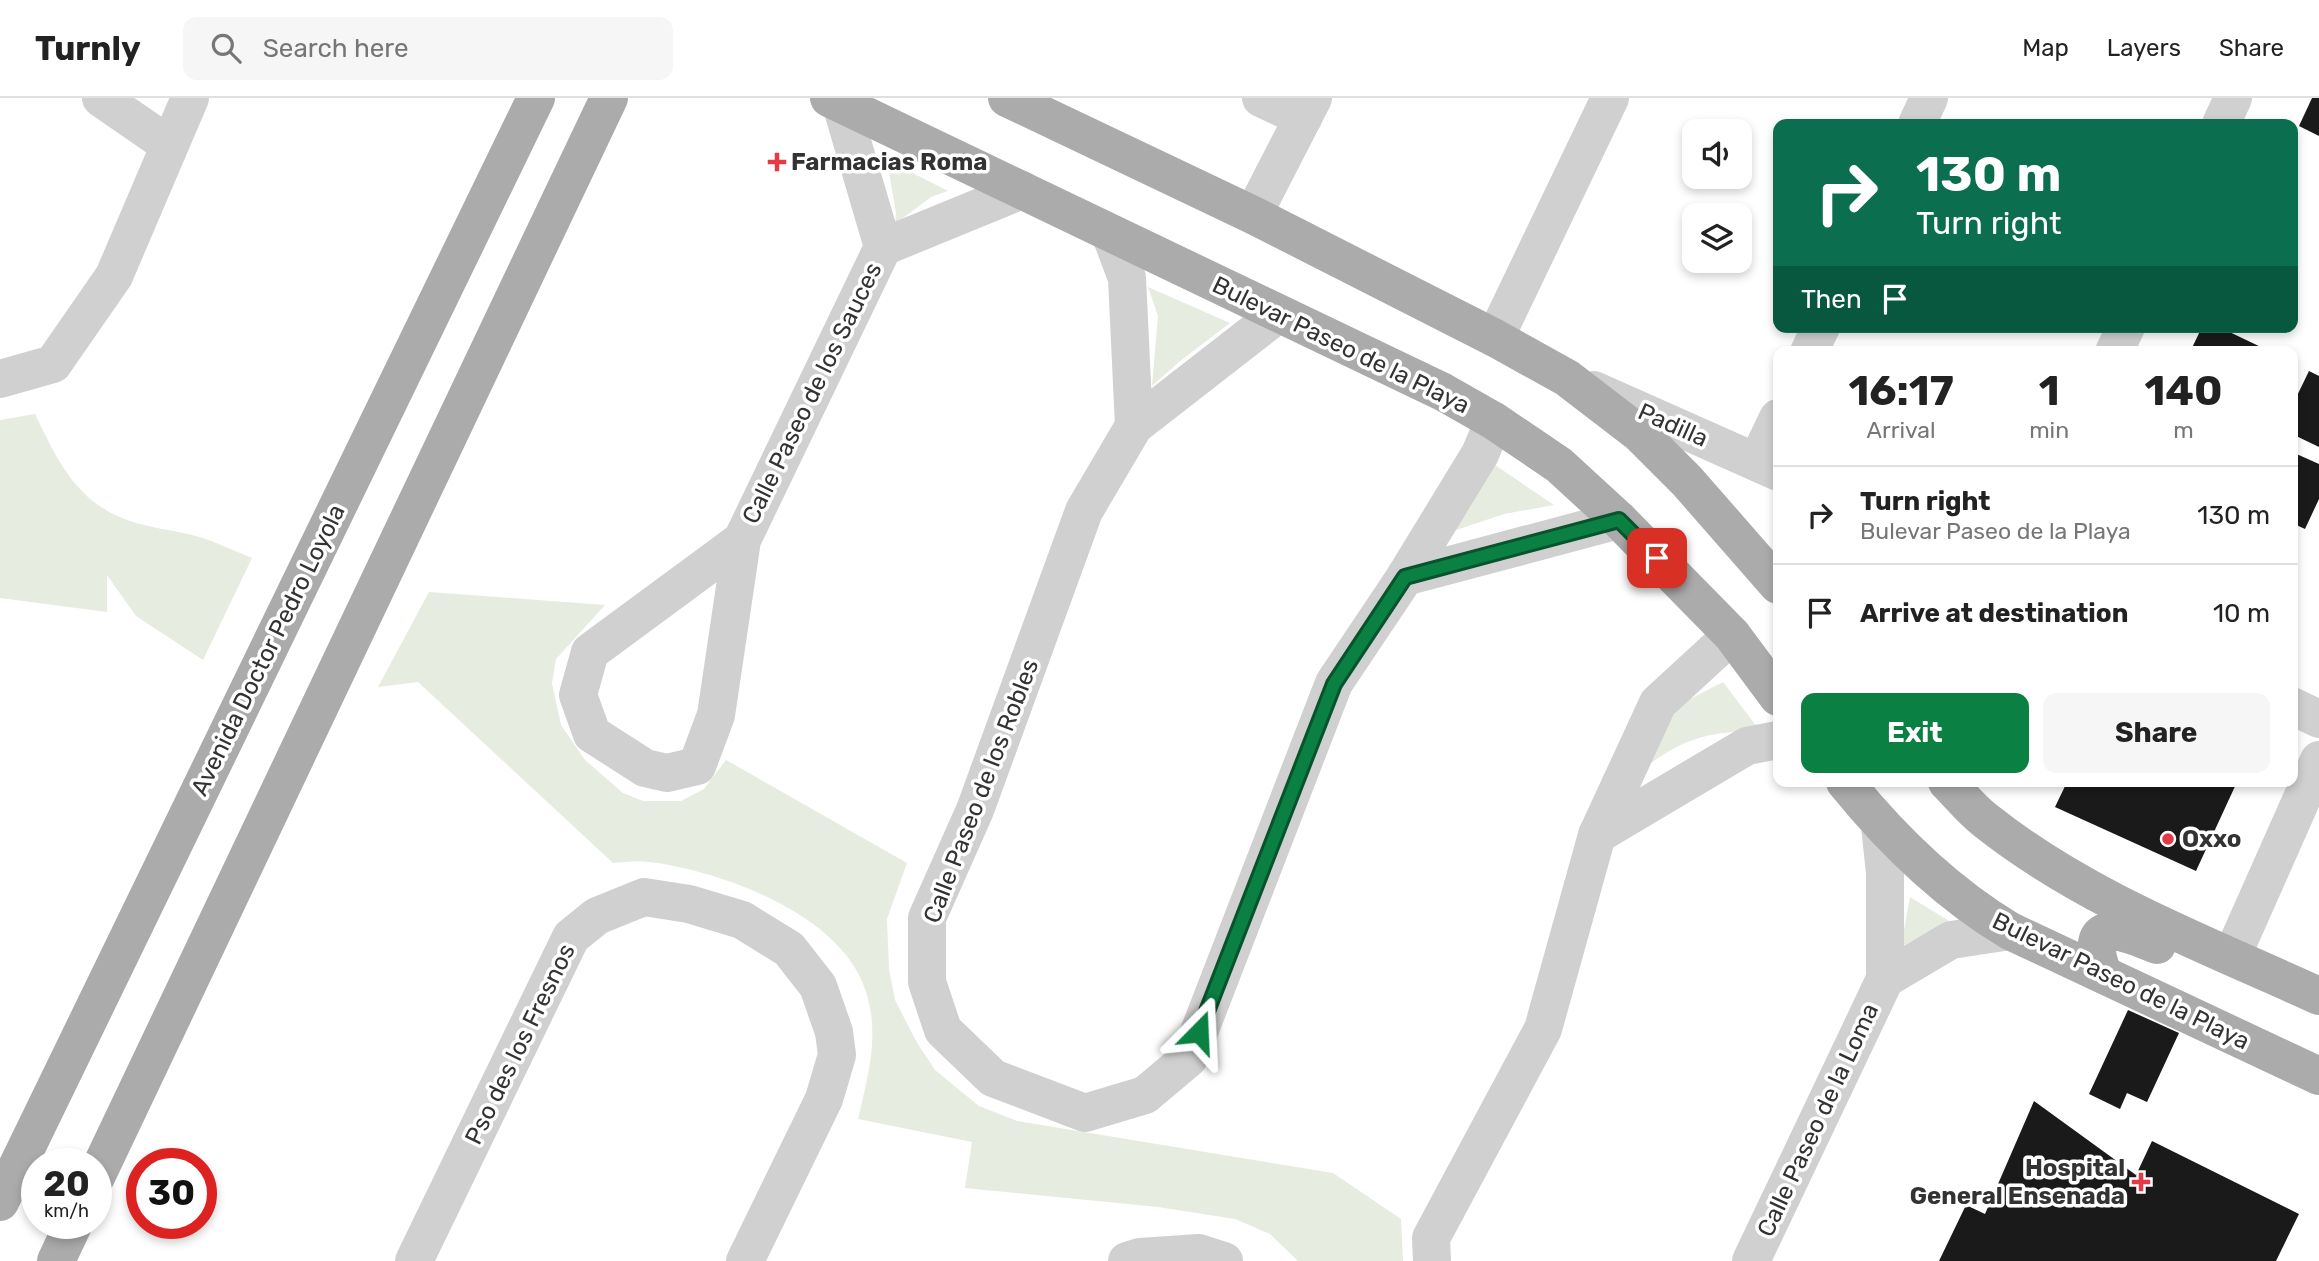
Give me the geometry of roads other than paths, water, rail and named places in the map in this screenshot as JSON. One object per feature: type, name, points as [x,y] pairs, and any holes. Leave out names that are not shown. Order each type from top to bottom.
[{"type":"main road","name":"Avenida Doctor Pedro Loyola","points":[[0,1202],[536,98]]},
{"type":"main road","points":[[110,1148],[609,98]]},
{"type":"main road","points":[[1007,98],[1253,215],[1495,338],[1567,378],[1649,443],[1687,481],[1773,579]]},
{"type":"main road","name":"Bulevar Paseo de la Playa","points":[[835,101],[1443,393],[1493,421],[1559,465],[1619,520],[1732,635],[1773,690]]},
{"type":"main road","name":"Bulevar Paseo de la Playa","points":[[1849,787],[1880,825],[1976,911],[2010,931],[2319,1076]]},
{"type":"main road","points":[[1952,787],[1984,819],[2043,860],[2122,908],[2319,996]]},
{"type":"main road","points":[[2103,974],[2096,944],[2101,935],[2109,931],[2124,932],[2198,962],[2213,962],[2232,956]]},
{"type":"main road","points":[[56,1261],[66,1239]]},
{"type":"street","points":[[101,98],[169,145]]},
{"type":"street","points":[[0,379],[53,364],[114,276],[190,98]]},
{"type":"street","points":[[1253,215],[1308,108],[1261,98]]},
{"type":"street","points":[[1495,338],[1610,98]]},
{"type":"street","points":[[1919,119],[1929,98]]},
{"type":"street","points":[[2223,119],[2233,98]]},
{"type":"street","name":"Calle Paseo de los Sauces","points":[[835,101],[883,247]]},
{"type":"street","name":"Calle Paseo de los Sauces","points":[[742,540],[590,652],[578,695],[592,734],[645,768],[667,773],[697,766],[716,715],[742,540],[883,247],[1022,190]]},
{"type":"street","points":[[1110,233],[1127,278],[1134,426]]},
{"type":"street","name":"Calle Paseo de los Robles","points":[[1278,314],[1134,426],[1084,511],[975,810],[928,918],[927,982],[943,1030],[993,1078],[1085,1113],[1145,1095],[1189,1058],[1334,684],[1405,577],[1480,454],[1493,421]]},
{"type":"street","name":"Padilla","points":[[1567,378],[1768,467]]},
{"type":"street","points":[[1768,467],[1773,442]]},
{"type":"street","points":[[1405,577],[1619,520]]},
{"type":"street","points":[[1432,1261],[1431,1238],[1543,1030],[1597,835],[1658,703],[1732,635]]},
{"type":"street","points":[[2298,709],[2319,719]]},
{"type":"street","points":[[1597,835],[1747,746],[1773,741]]},
{"type":"street","points":[[2232,956],[2319,760]]},
{"type":"street","name":"Calle Paseo de la Loma","points":[[1751,1261],[1885,979],[1885,873],[1880,825]]},
{"type":"street","name":"Pso des los Fresnos","points":[[414,1261],[571,937],[597,916],[644,897],[689,904],[742,920],[789,949],[818,986],[834,1032],[836,1055],[824,1099],[745,1261]]},
{"type":"street","name":"Calle Paseo de la Loma","points":[[1885,979],[1951,940],[2010,931]]},
{"type":"street","points":[[1127,1261],[1140,1256],[1199,1253],[1224,1261]]},
{"type":"place","name":"Farmacias Roma","points":[[777,162]]},
{"type":"place","name":"Oxxo","points":[[2168,839]]},
{"type":"place","name":"Hospital General Ensenada","points":[[2141,1182]]}]
